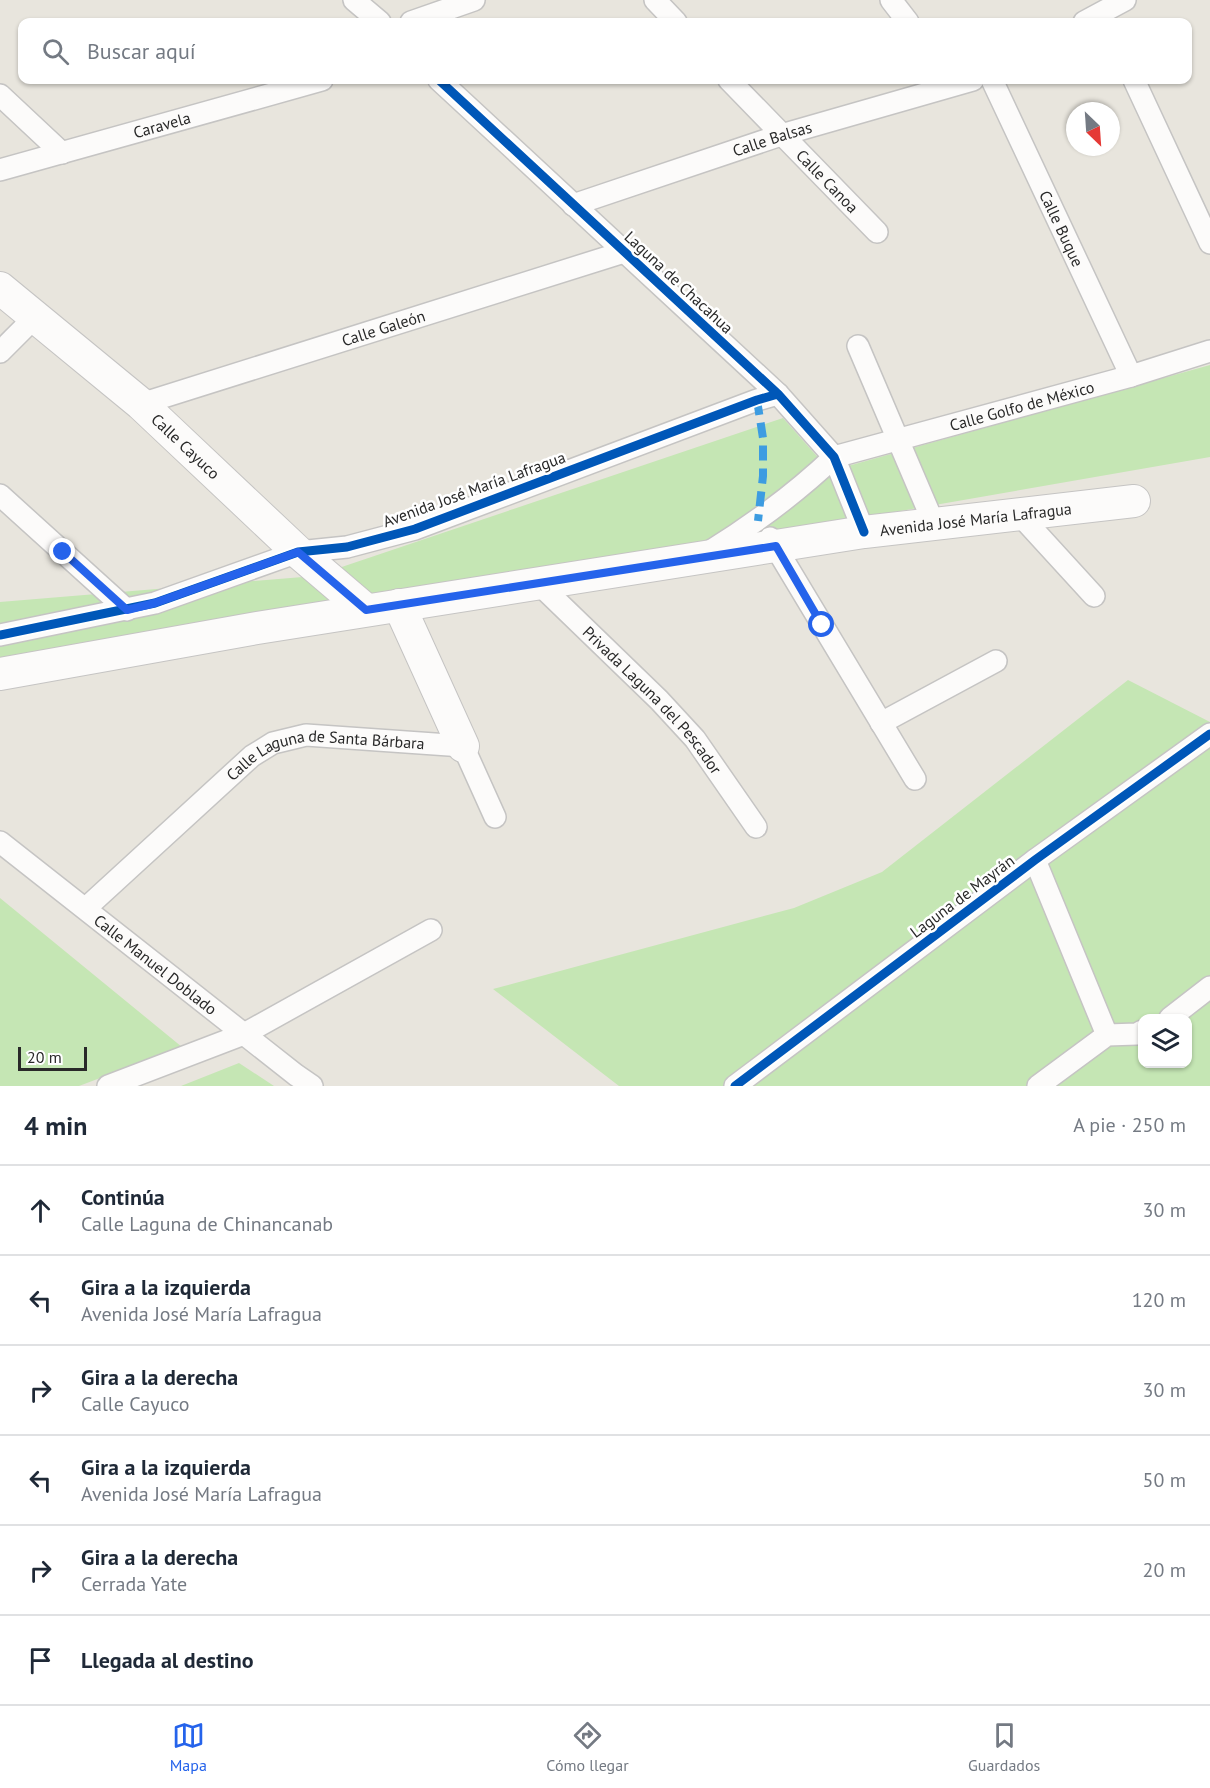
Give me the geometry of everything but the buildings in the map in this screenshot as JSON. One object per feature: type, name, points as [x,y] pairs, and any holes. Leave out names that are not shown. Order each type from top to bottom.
[{"type":"main road","name":"Calle Cayuco","points":[[0,288],[141,404],[298,552],[366,610]]},
{"type":"main road","name":"Avenida José María Lafragua","points":[[0,674],[366,610],[699,558],[767,533],[864,532],[1134,501]]},
{"type":"main road","points":[[399,605],[463,746]]},
{"type":"street","points":[[354,0],[375,18]]},
{"type":"street","points":[[422,18],[474,0]]},
{"type":"street","points":[[655,0],[672,18]]},
{"type":"street","points":[[891,0],[905,18]]},
{"type":"street","points":[[1103,12],[1125,0]]},
{"type":"street","name":"Caravela","points":[[0,170],[308,84]]},
{"type":"street","name":"Laguna de Chacahua","points":[[443,84],[777,394],[834,457],[864,532]]},
{"type":"street","name":"Calle Canoa","points":[[733,84],[877,232]]},
{"type":"street","name":"Calle Balsas","points":[[573,205],[781,135],[953,84]]},
{"type":"street","name":"Calle Buque","points":[[994,84],[1131,376]]},
{"type":"street","points":[[1136,84],[1210,243]]},
{"type":"street","points":[[0,95],[62,153]]},
{"type":"street","name":"Calle Galeón","points":[[141,404],[624,252]]},
{"type":"street","points":[[0,352],[35,317]]},
{"type":"street","points":[[858,346],[934,524]]},
{"type":"street","name":"Calle Golfo de México","points":[[834,457],[1131,376],[1210,351]]},
{"type":"street","name":"Avenida José María Lafragua","points":[[0,635],[155,603],[298,552],[347,547],[415,529],[777,394]]},
{"type":"street","points":[[834,457],[806,484],[767,533],[915,779]]},
{"type":"street","points":[[0,495],[127,610]]},
{"type":"street","points":[[1019,514],[1094,596]]},
{"type":"street","name":"Privada Laguna del Pescador","points":[[538,583],[659,700],[695,739],[756,826]]},
{"type":"street","points":[[881,723],[996,661]]},
{"type":"street","name":"Laguna de Mayrán","points":[[735,1086],[1035,860],[1210,734]]},
{"type":"street","name":"Calle Laguna de Santa Bárbara","points":[[86,908],[252,756],[273,743],[306,735],[463,746]]},
{"type":"street","points":[[463,746],[495,817]]},
{"type":"street","name":"Calle Manuel Doblado","points":[[0,842],[312,1086]]},
{"type":"street","points":[[1035,860],[1107,1035]]},
{"type":"street","points":[[108,1086],[244,1034],[431,930]]},
{"type":"street","points":[[1175,1014],[1210,987]]},
{"type":"street","points":[[1038,1086],[1107,1035],[1138,1034]]},
{"type":"green space","points":[[1210,365],[1210,457],[0,668],[0,602],[315,576],[783,418],[830,471]]},
{"type":"green space","points":[[1128,680],[1210,722],[1210,1086],[619,1086],[493,989],[794,908],[882,872]]},
{"type":"green space","points":[[0,898],[182,1047],[79,1086],[0,1086]]},
{"type":"green space","points":[[239,1063],[274,1086],[181,1086]]},
{"type":"marked path","points":[[757,400],[763,438],[763,476],[758,521]]},
{"type":"cycle path","points":[[443,84],[778,394],[834,457],[864,532]]},
{"type":"cycle path","points":[[0,635],[155,603],[298,552],[347,547],[415,529],[778,394]]},
{"type":"cycle path","points":[[735,1086],[1035,860],[1210,734]]},
{"type":"route","points":[[63,552],[127,610],[155,603],[298,552],[366,610],[776,546],[822,625]]}]
